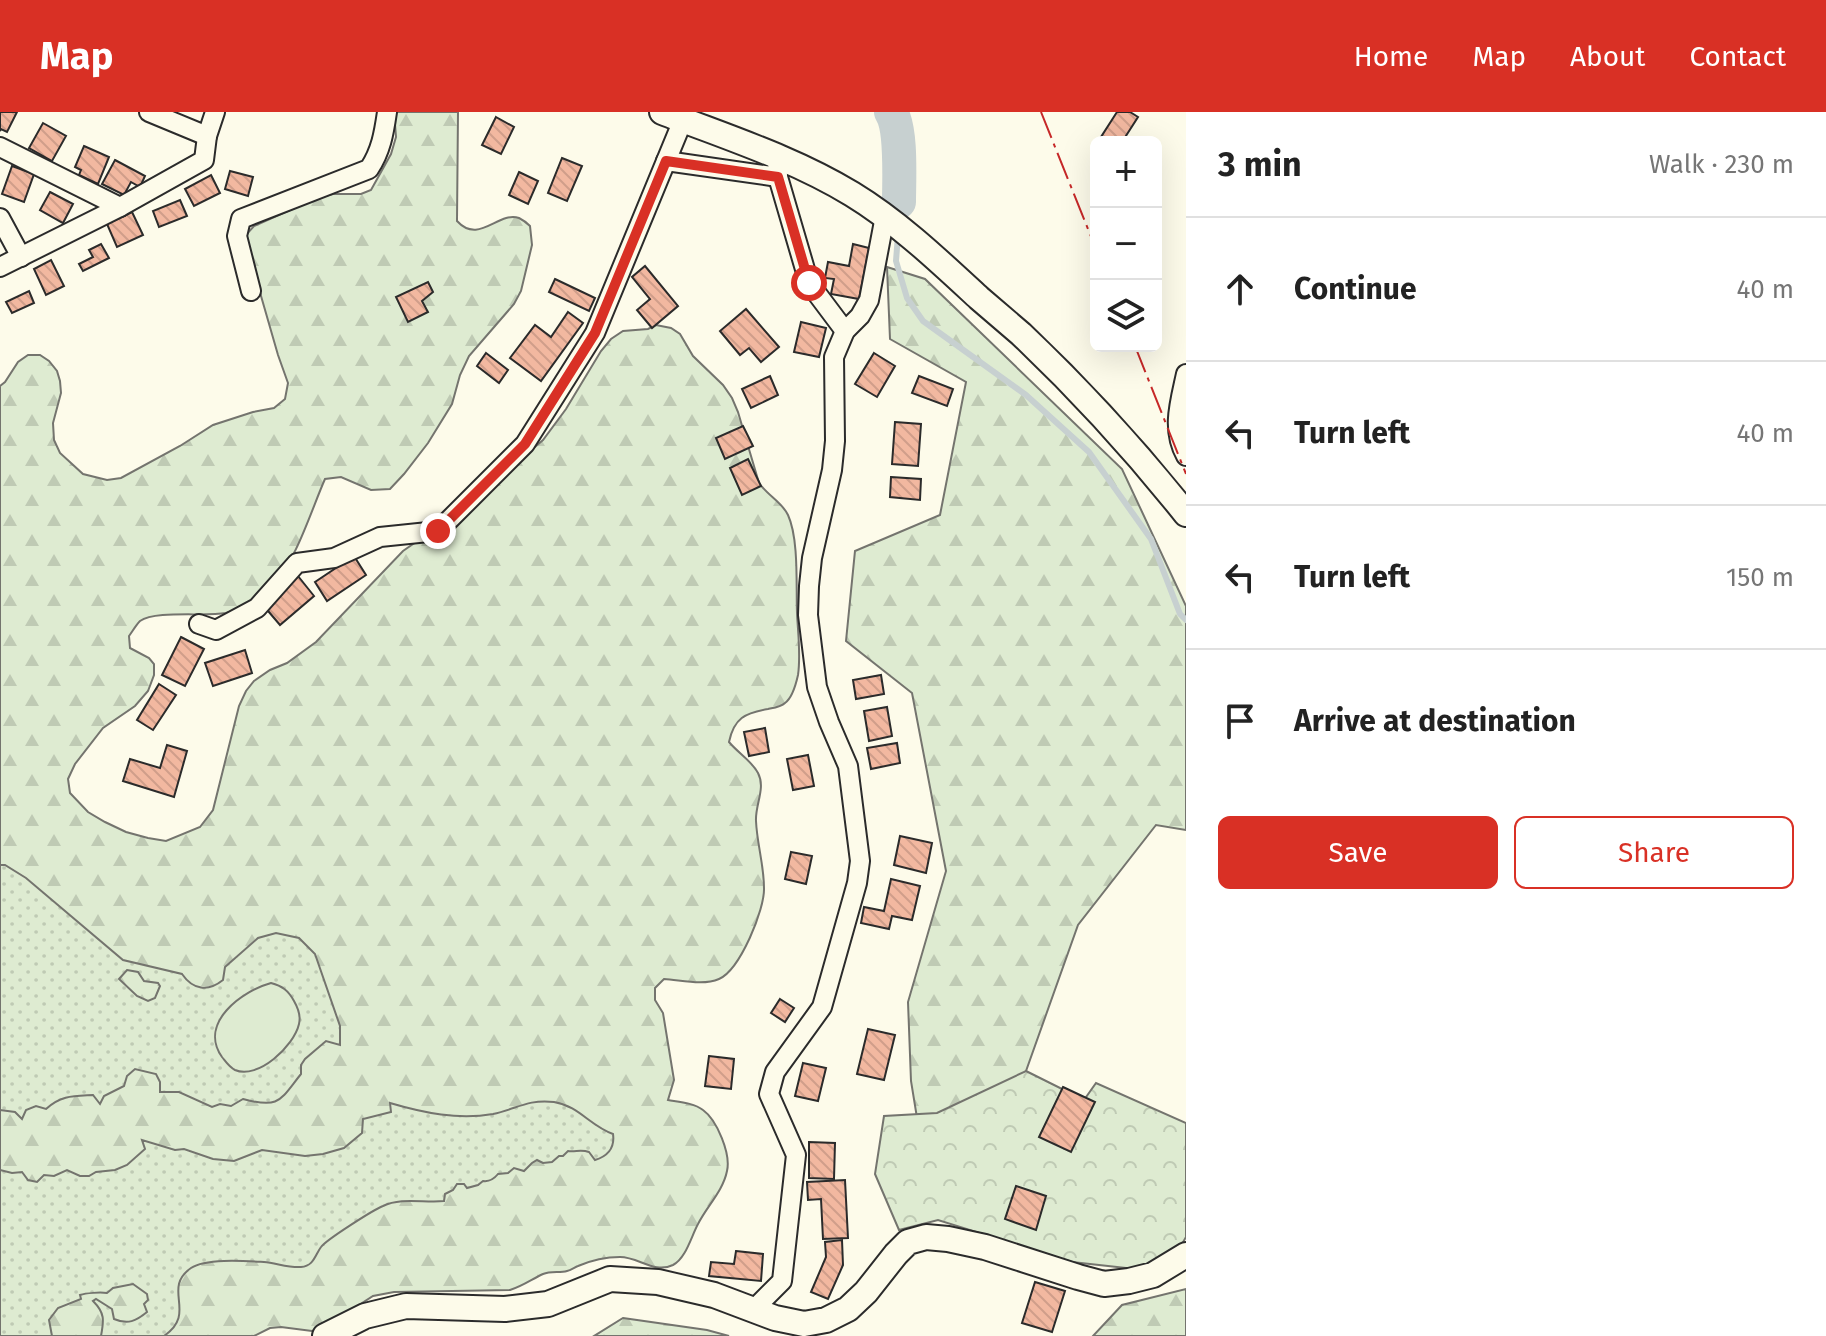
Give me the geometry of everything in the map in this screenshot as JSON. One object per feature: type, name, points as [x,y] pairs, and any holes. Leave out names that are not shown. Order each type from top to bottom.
[{"type":"street","points":[[149,112],[207,136]]},
{"type":"street","points":[[0,267],[120,207],[204,160],[207,136],[215,112]]},
{"type":"street","points":[[251,291],[237,236],[241,219],[369,169],[383,141],[387,112]]},
{"type":"street","points":[[199,624],[216,630],[257,608],[297,563],[334,558],[380,537],[438,531],[525,444],[595,333],[666,161],[672,116],[777,166],[830,181],[885,216],[1058,371],[1114,429],[1186,514]]},
{"type":"street","points":[[0,147],[120,207]]},
{"type":"street","points":[[666,161],[777,166]]},
{"type":"street","points":[[777,166],[809,283],[845,331]]},
{"type":"street","points":[[753,1310],[782,1281],[796,1155],[769,1094],[775,1072],[822,1007],[857,883],[860,861],[848,766],[817,687],[808,615],[812,558],[832,470],[835,441],[834,357],[845,331],[860,316],[869,300],[885,216]]},
{"type":"street","points":[[0,218],[21,257]]},
{"type":"street","points":[[1186,374],[1177,414],[1179,444],[1186,456]]},
{"type":"street","points":[[325,1336],[365,1316],[406,1306],[505,1309],[548,1304],[610,1279],[658,1282],[714,1295],[775,1318],[804,1324],[826,1320],[848,1309],[908,1242],[926,1237],[985,1247],[1104,1284],[1153,1275],[1186,1255]]},
{"type":"green space","points":[[394,112],[458,112],[457,221],[473,230],[511,217],[519,218],[530,226],[532,245],[521,291],[514,304],[469,356],[452,404],[428,443],[390,489],[371,490],[341,477],[325,479],[289,562],[273,584],[257,597],[226,613],[157,616],[140,621],[129,636],[130,648],[154,664],[148,691],[135,706],[103,728],[75,764],[68,779],[70,793],[88,812],[105,822],[148,838],[166,841],[200,827],[213,810],[239,706],[254,681],[316,642],[403,551],[452,517],[543,440],[611,339],[623,331],[648,329],[656,325],[671,328],[680,334],[693,356],[732,398],[759,483],[788,515],[795,549],[799,660],[795,686],[790,698],[783,704],[753,712],[737,722],[729,742],[752,764],[760,779],[756,821],[764,879],[760,910],[743,952],[719,979],[692,982],[664,979],[655,988],[655,1000],[663,1013],[674,1080],[668,1100],[695,1106],[708,1115],[725,1147],[727,1171],[685,1252],[673,1265],[659,1268],[627,1258],[604,1258],[567,1271],[543,1274],[510,1290],[394,1292],[373,1296],[322,1329],[312,1331],[281,1327],[270,1328],[254,1336],[164,1336],[178,1319],[179,1284],[191,1268],[216,1261],[305,1266],[325,1243],[390,1203],[444,1201],[445,1194],[457,1184],[464,1184],[467,1188],[478,1185],[514,1168],[524,1171],[537,1160],[552,1162],[568,1151],[589,1152],[595,1160],[607,1154],[613,1143],[613,1134],[571,1108],[554,1102],[536,1102],[493,1114],[467,1116],[428,1112],[390,1103],[391,1112],[363,1119],[362,1133],[344,1148],[323,1154],[305,1156],[262,1150],[234,1161],[213,1159],[142,1140],[145,1149],[127,1165],[89,1176],[67,1170],[54,1176],[44,1175],[37,1182],[28,1180],[22,1172],[0,1170],[0,1110],[15,1112],[22,1119],[26,1110],[36,1106],[46,1109],[68,1097],[93,1095],[100,1104],[104,1096],[124,1086],[127,1076],[135,1069],[156,1074],[160,1092],[179,1092],[212,1107],[220,1104],[231,1106],[243,1099],[272,1102],[283,1096],[301,1074],[305,1059],[326,1041],[340,1045],[340,1026],[315,954],[299,938],[276,933],[258,938],[225,967],[223,980],[201,988],[182,974],[123,960],[26,878],[0,865],[0,386],[18,362],[28,355],[40,355],[49,361],[60,381],[61,393],[53,423],[54,440],[60,453],[83,474],[107,480],[121,478],[213,425],[274,408],[285,399],[288,383],[244,237],[254,226],[317,198],[333,194],[361,194],[371,190],[391,154],[396,137]]},
{"type":"green space","points":[[887,267],[925,279],[1122,469],[1186,606],[1186,830],[1156,825],[1078,925],[1026,1071],[984,1121],[918,1124],[911,1081],[908,1002],[946,871],[912,693],[846,641],[855,551],[940,515],[966,382],[890,339]]},
{"type":"green space","points":[[0,805],[608,996],[636,1194],[200,1336],[0,1336]]},
{"type":"green space","points":[[127,970],[138,972],[144,981],[158,983],[160,986],[155,998],[148,1001],[137,996],[119,979]]},
{"type":"green space","points":[[271,983],[289,994],[299,1012],[296,1033],[283,1051],[264,1066],[244,1072],[235,1070],[222,1057],[216,1044],[215,1032],[219,1021],[236,1001]]},
{"type":"green space","points":[[1026,1071],[1084,1100],[1096,1083],[1186,1123],[1186,1237],[1177,1253],[1135,1269],[1072,1262],[938,1220],[899,1230],[875,1174],[884,1116],[937,1113]]},
{"type":"green space","points":[[133,1284],[147,1294],[148,1300],[144,1304],[147,1312],[139,1318],[128,1322],[114,1319],[112,1309],[96,1299],[93,1301],[103,1317],[101,1336],[52,1336],[49,1320],[58,1308],[81,1299],[80,1295],[107,1293],[113,1288]]},
{"type":"green space","points":[[1186,1289],[1186,1336],[1093,1336],[1122,1305]]},
{"type":"green space","points":[[623,1318],[707,1330],[729,1336],[594,1336]]},
{"type":"building","points":[[0,112],[17,112],[7,132],[0,131]]},
{"type":"building","points":[[1117,112],[1130,112],[1138,117],[1126,136],[1102,136]]},
{"type":"building","points":[[496,117],[514,127],[501,154],[482,145]]},
{"type":"building","points":[[43,123],[66,136],[52,161],[29,148]]},
{"type":"building","points":[[84,146],[109,157],[98,184],[79,175],[81,170],[75,167]]},
{"type":"building","points":[[562,158],[582,166],[567,201],[548,193]]},
{"type":"building","points":[[115,160],[145,176],[140,187],[131,182],[124,195],[102,184]]},
{"type":"building","points":[[12,166],[34,174],[24,202],[2,194]]},
{"type":"building","points":[[230,171],[253,177],[248,196],[225,189]]},
{"type":"building","points":[[519,172],[538,181],[528,204],[509,195]]},
{"type":"building","points":[[211,175],[220,193],[194,206],[185,189]]},
{"type":"building","points":[[50,192],[73,204],[63,223],[40,210]]},
{"type":"building","points":[[180,200],[187,216],[159,227],[153,211]]},
{"type":"building","points":[[132,212],[143,235],[117,247],[107,224]]},
{"type":"building","points":[[101,244],[109,258],[83,271],[79,264],[93,257],[89,250]]},
{"type":"building","points":[[853,244],[869,248],[859,299],[831,294],[834,279],[825,278],[828,262],[849,266]]},
{"type":"building","points":[[51,260],[64,286],[46,295],[34,269]]},
{"type":"building","points":[[645,266],[678,306],[652,328],[637,310],[650,299],[632,277]]},
{"type":"building","points":[[555,279],[595,298],[589,311],[549,292]]},
{"type":"building","points":[[428,282],[433,292],[422,301],[428,312],[408,322],[396,297]]},
{"type":"building","points":[[29,291],[34,303],[12,313],[6,302]]},
{"type":"building","points":[[746,309],[779,347],[761,362],[749,348],[740,355],[720,331]]},
{"type":"building","points":[[568,312],[583,323],[541,381],[510,358],[535,325],[551,337]]},
{"type":"building","points":[[801,322],[826,328],[819,357],[794,352]]},
{"type":"building","points":[[486,353],[508,370],[499,383],[477,366]]},
{"type":"building","points":[[874,353],[895,366],[877,397],[855,384]]},
{"type":"building","points":[[770,376],[778,395],[751,408],[742,389]]},
{"type":"building","points":[[919,376],[953,389],[947,406],[912,393]]},
{"type":"building","points":[[895,422],[921,424],[918,466],[892,464]]},
{"type":"building","points":[[743,426],[753,446],[725,459],[716,438]]},
{"type":"building","points":[[748,459],[761,486],[742,495],[730,468]]},
{"type":"building","points":[[891,477],[921,479],[920,500],[890,497]]},
{"type":"building","points":[[354,556],[366,575],[327,601],[315,582]]},
{"type":"building","points":[[298,576],[314,596],[280,625],[263,605]]},
{"type":"building","points":[[181,637],[204,649],[185,686],[162,675]]},
{"type":"building","points":[[245,650],[252,673],[213,686],[205,663]]},
{"type":"building","points":[[881,675],[884,694],[856,699],[853,680]]},
{"type":"building","points":[[159,684],[176,695],[153,730],[137,720]]},
{"type":"building","points":[[887,707],[892,736],[869,741],[864,711]]},
{"type":"building","points":[[765,728],[769,752],[749,756],[744,732]]},
{"type":"building","points":[[897,743],[900,763],[871,769],[867,748]]},
{"type":"building","points":[[167,745],[187,751],[174,797],[123,781],[130,759],[160,768]]},
{"type":"building","points":[[808,755],[814,786],[793,790],[787,759]]},
{"type":"building","points":[[900,836],[932,843],[926,873],[894,865]]},
{"type":"building","points":[[791,852],[812,856],[806,884],[785,879]]},
{"type":"building","points":[[891,879],[920,886],[912,920],[892,916],[889,929],[861,923],[864,907],[884,911]]},
{"type":"building","points":[[780,999],[794,1008],[785,1022],[771,1013]]},
{"type":"building","points":[[868,1029],[895,1035],[884,1080],[857,1074]]},
{"type":"building","points":[[709,1056],[734,1059],[731,1089],[705,1086]]},
{"type":"building","points":[[803,1063],[826,1068],[818,1101],[795,1096]]},
{"type":"building","points":[[1063,1087],[1095,1102],[1071,1152],[1039,1137]]},
{"type":"building","points":[[809,1142],[835,1143],[834,1179],[809,1178]]},
{"type":"building","points":[[845,1180],[848,1238],[823,1239],[821,1199],[808,1200],[807,1182]]},
{"type":"building","points":[[1016,1186],[1046,1196],[1036,1230],[1005,1219]]},
{"type":"building","points":[[842,1240],[843,1265],[828,1299],[811,1292],[826,1257],[825,1242]]},
{"type":"building","points":[[736,1251],[763,1254],[761,1281],[709,1276],[711,1262],[734,1264]]},
{"type":"building","points":[[1035,1282],[1065,1291],[1052,1332],[1022,1323]]},
{"type":"waterway","points":[[891,112],[898,142],[899,202]]},
{"type":"waterway","points":[[898,220],[899,202]]},
{"type":"waterway","points":[[898,235],[896,261],[907,298],[923,321],[1026,395],[1089,452],[1151,539],[1180,614],[1186,620]]},
{"type":"power","points":[[1041,112],[1090,234]]},
{"type":"power","points":[[1137,352],[1186,474]]},
{"type":"route","points":[[438,531],[525,444],[595,333],[666,161],[778,177],[809,283]]}]
